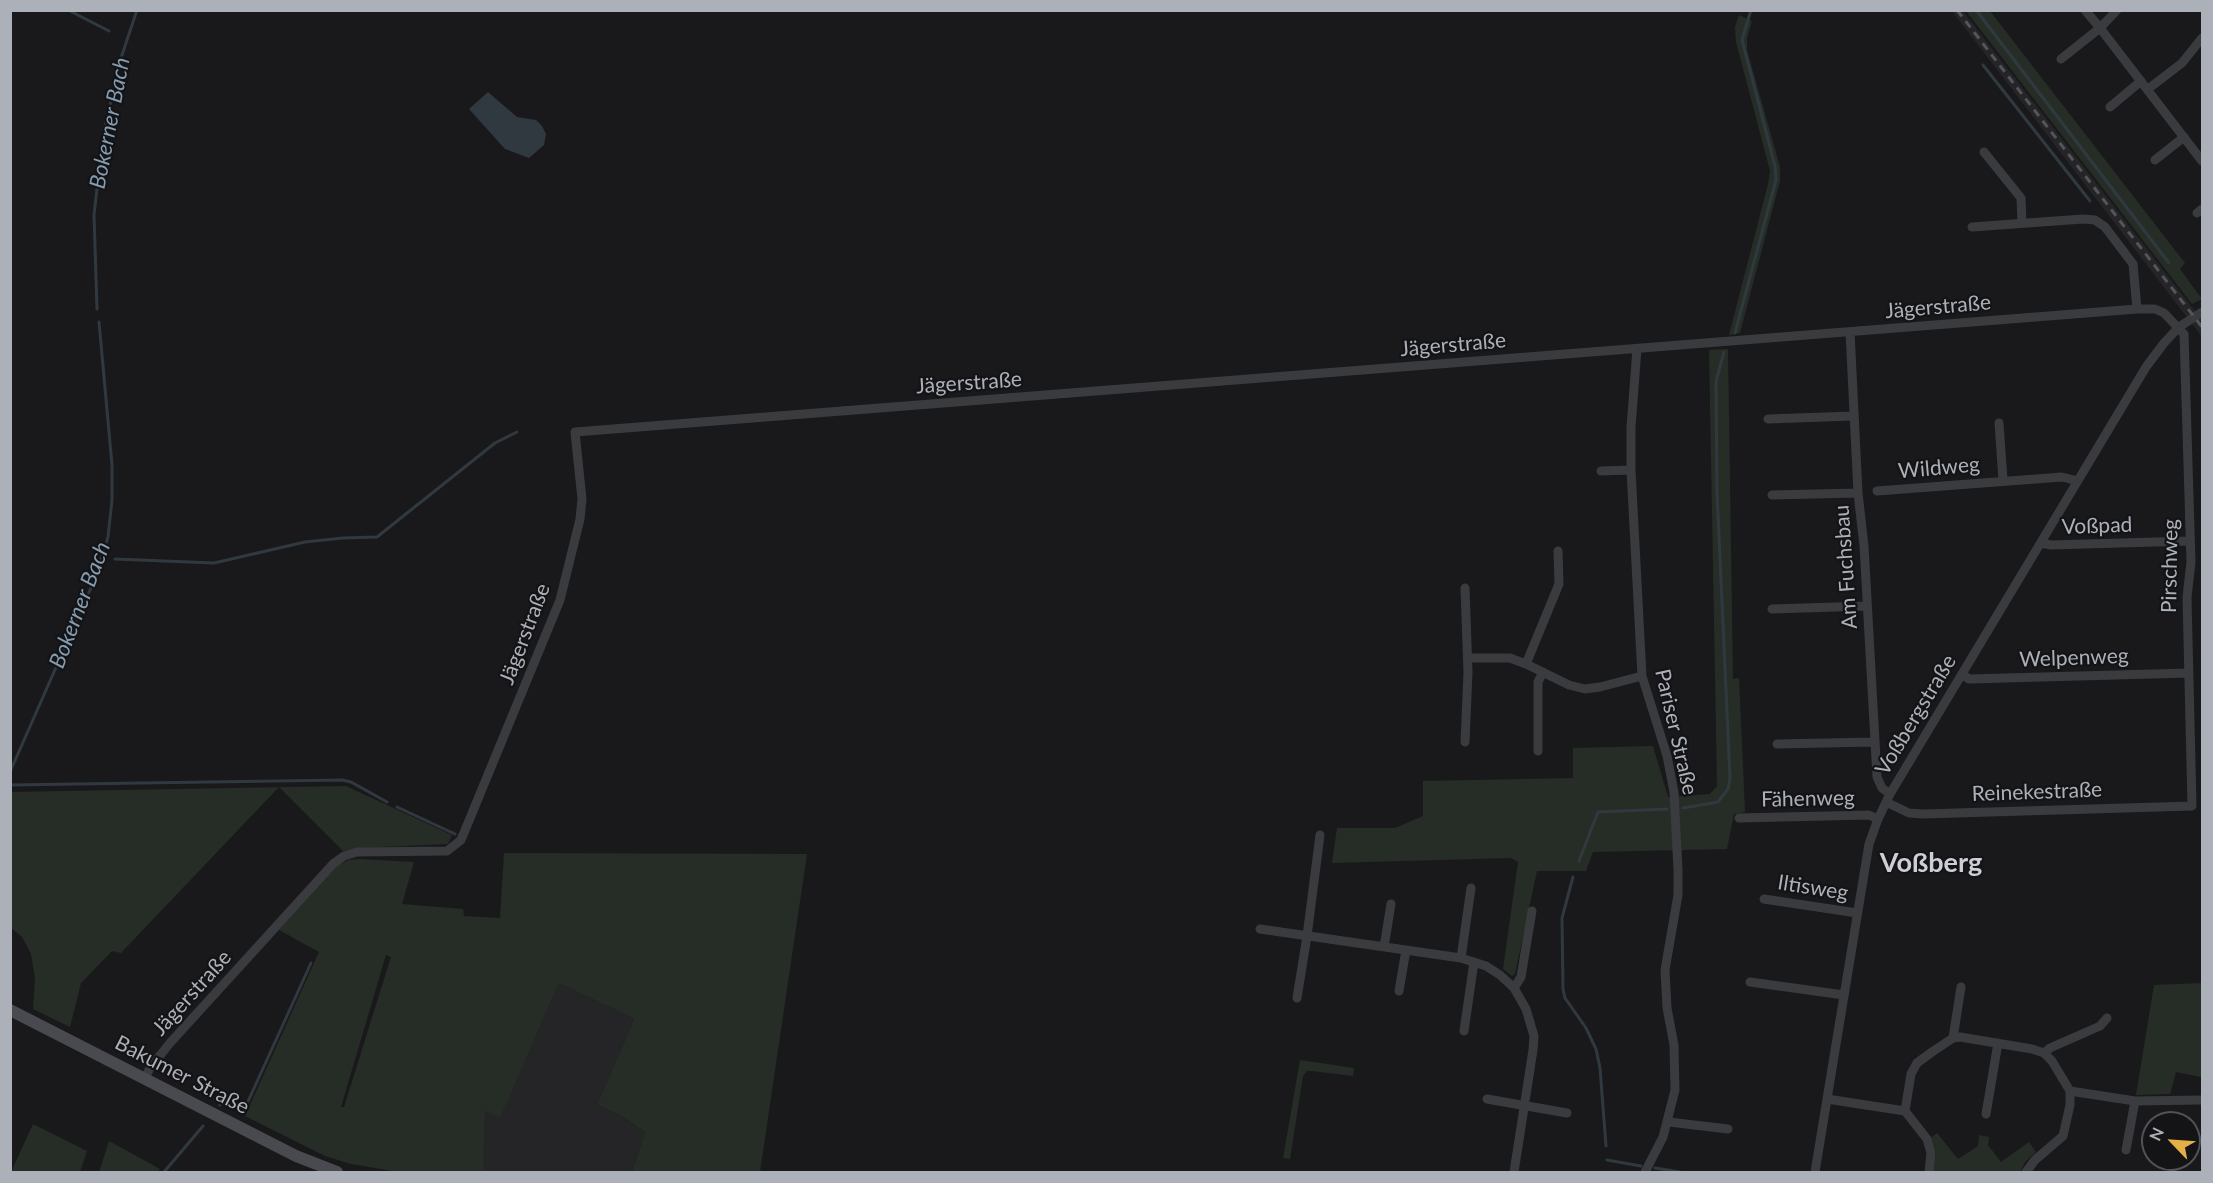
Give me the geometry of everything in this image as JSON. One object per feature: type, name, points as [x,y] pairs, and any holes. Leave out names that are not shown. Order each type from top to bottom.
[{"type":"main road","name":"Bakumer Straße","points":[[10,1010],[296,1156],[337,1173]]},
{"type":"street","points":[[2085,10],[2202,161]]},
{"type":"street","points":[[2061,59],[2100,28],[2117,10]]},
{"type":"street","points":[[2110,107],[2182,63],[2202,38]]},
{"type":"street","points":[[2155,160],[2184,137]]},
{"type":"street","points":[[1983,152],[2021,198],[2022,223]]},
{"type":"street","points":[[1972,227],[2095,220],[2105,227],[2133,264],[2137,309]]},
{"type":"street","name":"Jägerstraße","points":[[145,1078],[170,1043],[333,864],[344,856],[357,852],[447,850],[461,840],[560,600],[580,519],[582,499],[575,432],[2137,309],[2155,309],[2164,313],[2179,327]]},
{"type":"street","points":[[2179,327],[2202,312]]},
{"type":"street","name":"Voßbergstraße","points":[[1815,1173],[1869,844],[1878,819],[1888,798],[2146,368],[2179,327]]},
{"type":"street","name":"Pirschweg","points":[[2179,327],[2184,334],[2191,562],[2187,597],[2192,806]]},
{"type":"street","name":"Am Fuchsbau","points":[[1850,332],[1853,416],[1864,546],[1874,742],[1877,777],[1888,798]]},
{"type":"street","name":"Pariser Straße","points":[[1637,349],[1631,427],[1631,470],[1642,676],[1667,756],[1674,792],[1678,895],[1665,970],[1666,1008],[1674,1045],[1675,1090],[1669,1122],[1646,1173]]},
{"type":"street","points":[[1768,419],[1853,416]]},
{"type":"street","name":"Wildweg","points":[[1999,423],[2003,480]]},
{"type":"street","points":[[1601,471],[1631,470]]},
{"type":"street","name":"Wildweg","points":[[1877,491],[2062,477],[2078,481]]},
{"type":"street","points":[[1772,495],[1858,493]]},
{"type":"street","name":"Voßpad","points":[[2041,543],[2051,545],[2190,541]]},
{"type":"street","points":[[1526,664],[1559,584],[1558,551]]},
{"type":"street","points":[[1465,742],[1468,658],[1466,588]]},
{"type":"street","points":[[1772,609],[1867,606]]},
{"type":"street","points":[[1468,658],[1510,658],[1569,685],[1585,688],[1600,687],[1642,676]]},
{"type":"street","points":[[1538,751],[1538,682],[1543,672]]},
{"type":"street","name":"Welpenweg","points":[[1962,674],[1970,679],[2189,673]]},
{"type":"street","points":[[1777,744],[1874,742]]},
{"type":"street","name":"Reinekestraße","points":[[1888,798],[1909,813],[1923,814],[2192,806]]},
{"type":"street","name":"Fähenweg","points":[[1739,818],[1869,815],[1878,819]]},
{"type":"street","points":[[1297,998],[1320,835]]},
{"type":"street","points":[[1461,958],[1472,888]]},
{"type":"street","name":"Iltisweg","points":[[1764,899],[1857,913]]},
{"type":"street","points":[[1384,947],[1391,904]]},
{"type":"street","points":[[1514,988],[1521,977],[1532,911]]},
{"type":"street","points":[[1260,929],[1461,958],[1500,975],[1514,988],[1526,1009],[1534,1036],[1514,1173]]},
{"type":"street","points":[[1400,991],[1406,950]]},
{"type":"street","points":[[1464,1030],[1474,962]]},
{"type":"street","points":[[1750,982],[1844,995]]},
{"type":"street","points":[[1953,1038],[1961,987]]},
{"type":"street","points":[[2044,1053],[2050,1048],[2100,1026],[2107,1018]]},
{"type":"street","points":[[1905,1111],[1911,1074],[1917,1063],[1953,1038],[1998,1043],[2044,1053],[2052,1061],[2070,1091],[2068,1114],[2063,1136],[2035,1160],[2026,1173]]},
{"type":"street","points":[[1986,1114],[1998,1043]]},
{"type":"street","points":[[2070,1091],[2135,1101],[2202,1100]]},
{"type":"street","points":[[1487,1099],[1567,1113]]},
{"type":"street","points":[[1827,1099],[1905,1111],[1927,1139],[1931,1153],[1929,1173]]},
{"type":"street","points":[[2126,1150],[2135,1101]]},
{"type":"street","points":[[1669,1122],[1728,1129]]},
{"type":"shaded area","points":[[1952,11],[1963,11],[2202,320],[2202,337]]},
{"type":"shaded area","points":[[1966,11],[1990,11],[2185,263],[2180,269],[2202,299],[2192,304]]},
{"type":"shaded area","points":[[1739,15],[1752,21],[1747,38],[1747,50],[1780,167],[1780,181],[1740,333],[1729,335],[1770,171],[1736,42],[1735,27]]},
{"type":"shaded area","points":[[488,92],[517,117],[536,120],[542,126],[546,134],[544,145],[529,158],[505,149],[469,109]]},
{"type":"shaded area","points":[[1728,349],[1733,679],[1739,678],[1745,812],[1734,814],[1727,849],[1593,852],[1586,871],[1537,871],[1515,974],[1512,976],[1503,969],[1518,862],[1511,858],[1332,863],[1337,828],[1395,828],[1423,816],[1423,781],[1573,778],[1573,748],[1653,746],[1668,797],[1710,794],[1717,786],[1709,350]]},
{"type":"shaded area","points":[[346,786],[452,835],[448,844],[360,848],[343,851],[279,787]]},
{"type":"shaded area","points":[[279,787],[121,953],[112,951],[81,983],[70,1027],[33,1009],[35,978],[31,954],[22,937],[11,928],[10,792]]},
{"type":"shaded area","points":[[504,853],[807,854],[760,1172],[632,1172],[645,1132],[622,1116],[597,1105],[634,1019],[559,983],[500,1118],[485,1111],[484,1172],[398,1172],[351,1164],[325,1156],[245,1116],[319,952],[279,930],[337,866],[349,860],[360,859],[414,862],[402,904],[463,909],[464,916],[500,918]],"holes":[[[386,955],[391,957],[344,1107],[341,1107]]]},
{"type":"shaded area","points":[[559,983],[634,1019],[597,1105],[622,1116],[645,1132],[632,1172],[484,1172],[485,1111],[500,1117]]},
{"type":"shaded area","points":[[2202,983],[2201,1077],[2176,1072],[2170,1094],[2136,1095],[2154,985]]},
{"type":"shaded area","points":[[1300,1060],[1354,1068],[1353,1076],[1307,1071],[1303,1076],[1290,1159],[1283,1158]]},
{"type":"shaded area","points":[[33,1124],[87,1151],[80,1172],[11,1172]]},
{"type":"shaded area","points":[[1937,1133],[1958,1159],[1978,1146],[1979,1135],[1989,1137],[1988,1145],[2001,1162],[2029,1142],[2036,1152],[2025,1162],[2020,1172],[1932,1172],[1936,1153],[1931,1138]]},
{"type":"shaded area","points":[[109,1141],[160,1169],[157,1172],[99,1172]]},
{"type":"waterway","points":[[68,10],[109,31]]},
{"type":"waterway","name":"Bokerner Bach","points":[[97,309],[94,215],[103,136],[120,61],[137,10]]},
{"type":"waterway","points":[[1735,333],[1776,180],[1775,166],[1742,40],[1751,10]]},
{"type":"waterway","points":[[1976,10],[2169,263]]},
{"type":"waterway","points":[[1983,65],[2090,201]]},
{"type":"waterway","name":"Bokerner Bach","points":[[10,772],[94,581],[108,537],[112,500],[112,465],[99,322]]},
{"type":"waterway","points":[[1683,808],[1718,802],[1728,789],[1730,778],[1717,492],[1716,381],[1724,352]]},
{"type":"waterway","points":[[115,559],[214,563],[305,542],[377,537],[495,443],[517,432]]},
{"type":"waterway","points":[[10,785],[342,780],[351,782],[387,802]]},
{"type":"waterway","points":[[397,807],[455,834]]},
{"type":"waterway","points":[[1579,861],[1598,812],[1667,809]]},
{"type":"waterway","points":[[1573,877],[1562,918],[1563,989],[1565,998],[1586,1028],[1596,1049],[1600,1068],[1606,1146]]},
{"type":"waterway","points":[[220,1105],[226,1102],[241,1110],[245,1108],[311,963]]},
{"type":"waterway","points":[[164,1172],[203,1126]]},
{"type":"waterway","points":[[1607,1160],[1641,1166]]},
{"type":"waterway","points":[[1655,1168],[1680,1172]]},
{"type":"railway","points":[[1957,10],[2202,327]]},
{"type":"district","name":"Voßberg","points":[[1931,863]]}]
